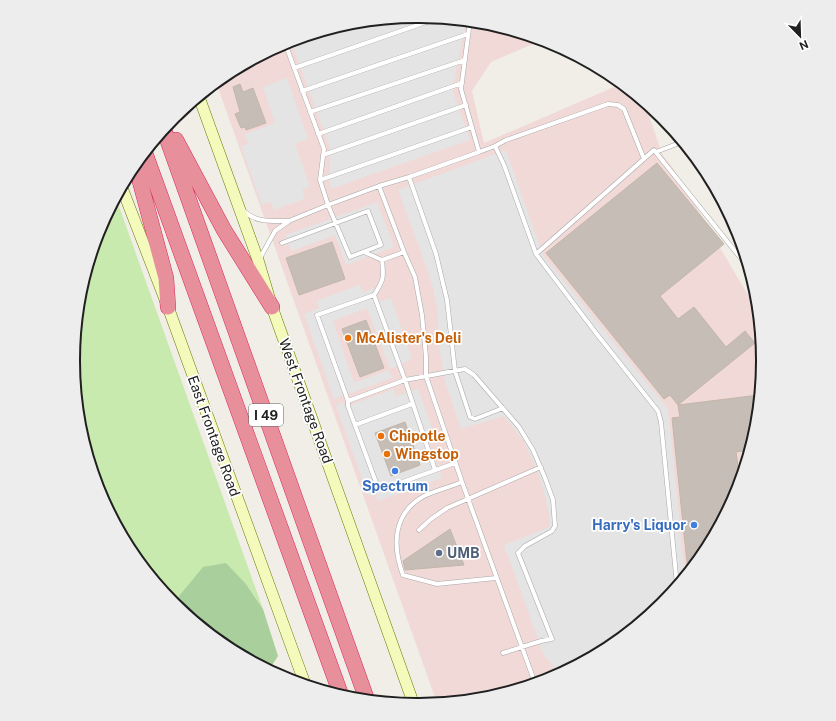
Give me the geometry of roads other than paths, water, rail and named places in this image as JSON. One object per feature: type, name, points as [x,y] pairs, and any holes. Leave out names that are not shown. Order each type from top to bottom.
[{"type":"highway","points":[[170,131],[224,230],[272,307]]},
{"type":"highway","name":"I 49","points":[[166,136],[366,694]]},
{"type":"highway","name":"I 49","points":[[147,159],[338,688]]},
{"type":"highway","points":[[138,172],[166,278],[168,307]]},
{"type":"street","name":"West Frontage Road","points":[[201,102],[258,260],[272,307],[411,698]]},
{"type":"street","name":"East Frontage Road","points":[[125,195],[168,307],[303,677]]},
{"type":"lane","points":[[294,68],[423,23]]},
{"type":"lane","points":[[469,27],[461,89],[479,152]]},
{"type":"lane","points":[[302,90],[468,34]]},
{"type":"lane","points":[[282,243],[336,222],[368,211],[381,246],[350,257],[336,222],[328,205],[320,180],[324,149],[287,50]]},
{"type":"lane","points":[[310,112],[465,60]]},
{"type":"lane","points":[[318,134],[462,83]]},
{"type":"lane","points":[[258,260],[275,231],[289,221],[379,186],[479,152],[506,140],[608,104],[618,105],[624,109],[644,159]]},
{"type":"lane","points":[[323,155],[466,105]]},
{"type":"lane","points":[[320,180],[472,127]]},
{"type":"lane","points":[[536,254],[654,150],[656,152],[677,144]]},
{"type":"lane","points":[[495,146],[504,165],[536,254],[658,411],[661,422],[676,578]]},
{"type":"lane","points":[[656,152],[739,254]]},
{"type":"lane","points":[[409,177],[436,254],[446,295],[455,370],[470,417],[475,419],[503,408]]},
{"type":"lane","points":[[379,186],[415,278],[423,322],[426,376],[468,500],[533,677]]},
{"type":"lane","points":[[237,203],[247,214],[260,221],[289,221]]},
{"type":"lane","points":[[363,252],[382,260],[404,252]]},
{"type":"lane","points":[[382,260],[384,276],[382,283],[374,295],[317,315],[348,401],[348,406],[377,485],[386,488],[455,463]]},
{"type":"lane","points":[[374,295],[405,380],[435,470]]},
{"type":"lane","points":[[348,401],[405,380],[465,369],[474,375],[519,427],[541,467],[553,500],[555,526],[552,531],[525,546],[518,553],[552,639],[503,653]]},
{"type":"lane","points":[[355,425],[412,404]]},
{"type":"lane","points":[[419,530],[431,519],[448,508],[541,467]]},
{"type":"lane","points":[[462,482],[424,496],[413,504],[403,516],[397,530],[396,547],[398,562],[403,575],[437,584],[496,578]]},
{"type":"place","name":"McAlister's Deli","points":[[348,338]]},
{"type":"place","name":"Chipotle","points":[[381,436]]},
{"type":"place","name":"Wingstop","points":[[387,454]]},
{"type":"place","name":"Spectrum","points":[[395,471]]},
{"type":"place","name":"Harry's Liquor","points":[[694,525]]},
{"type":"place","name":"UMB","points":[[439,553]]}]
